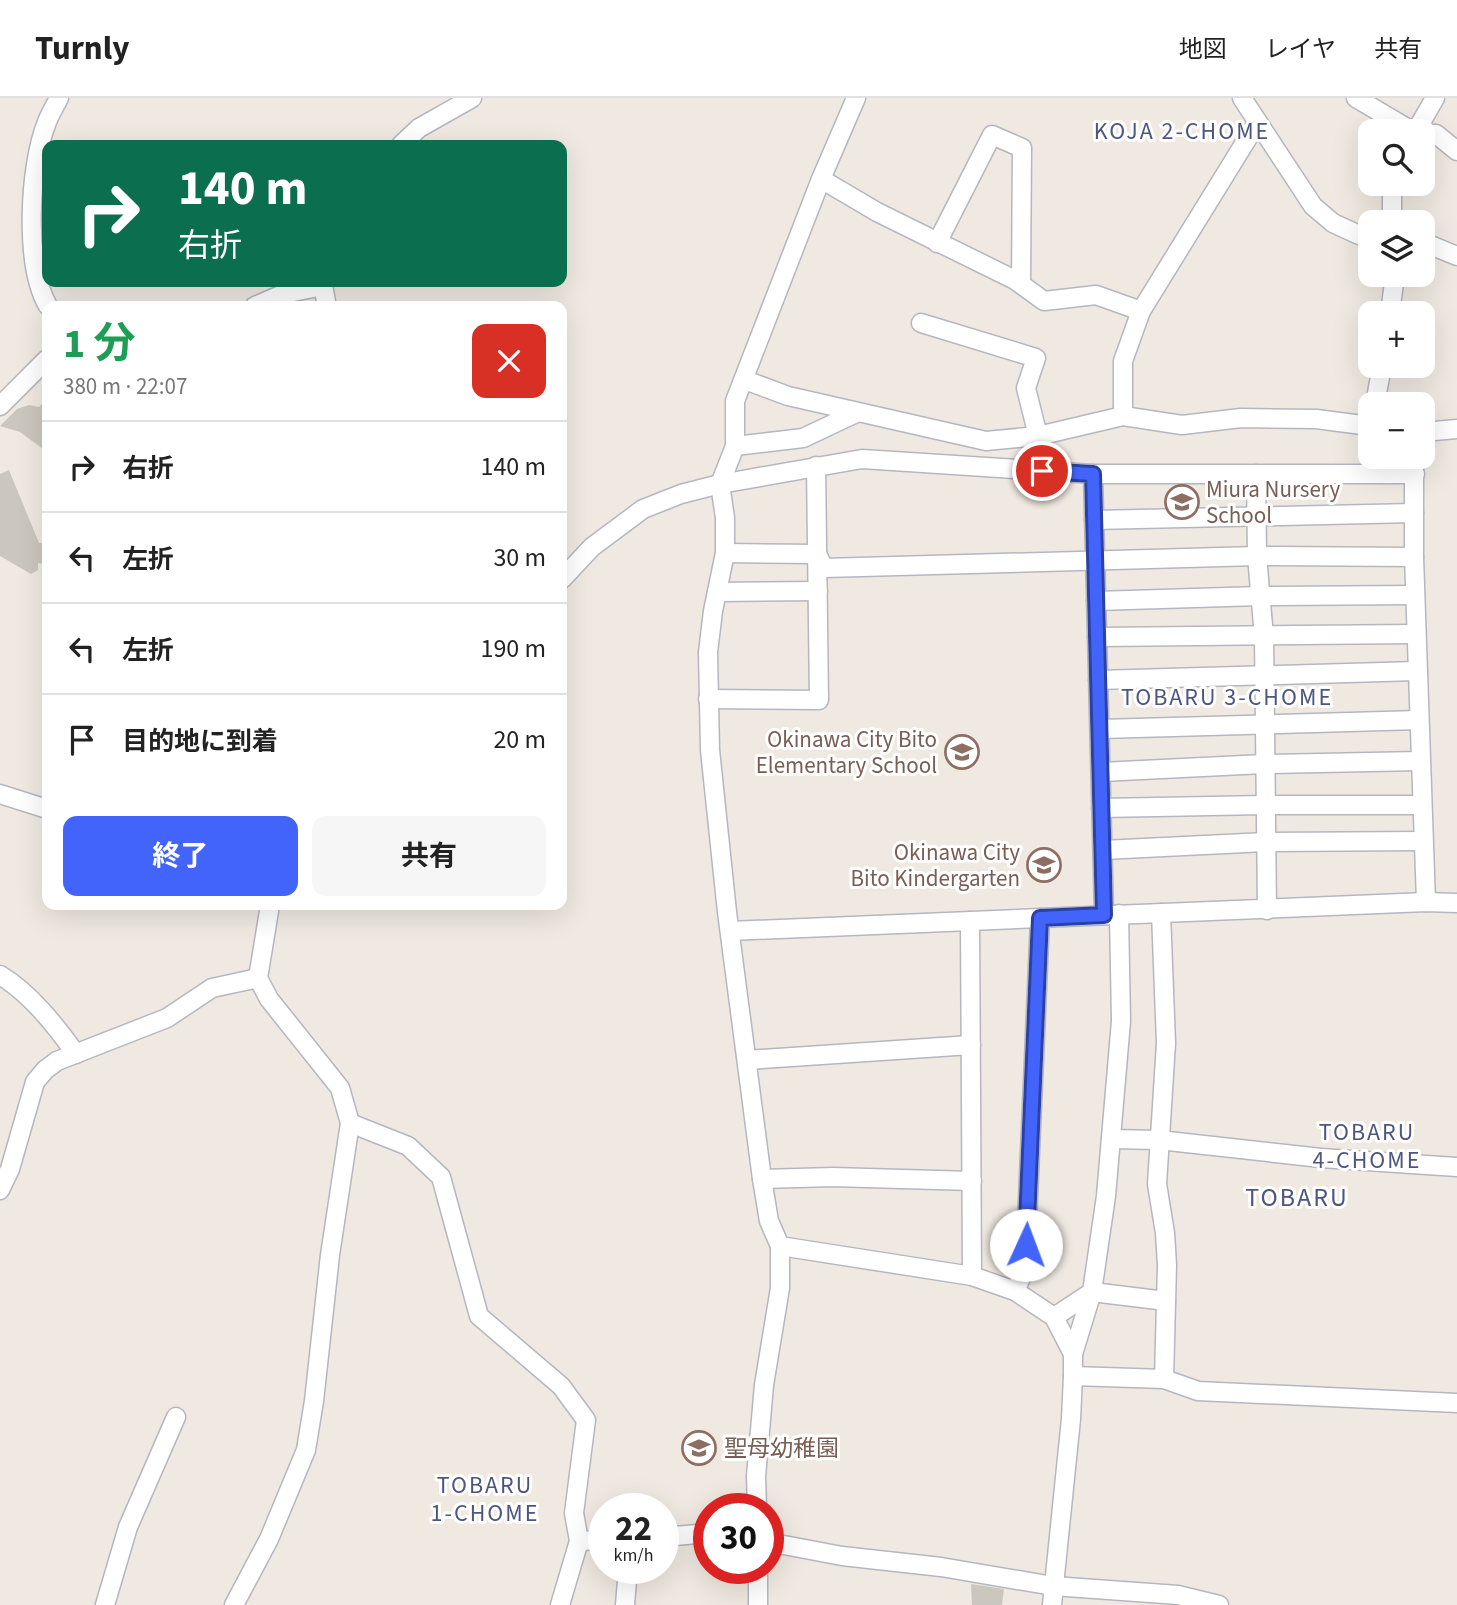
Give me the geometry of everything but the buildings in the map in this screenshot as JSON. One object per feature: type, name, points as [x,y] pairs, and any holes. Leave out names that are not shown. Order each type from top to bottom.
[{"type":"street","points":[[43,140],[46,124],[59,98]]},
{"type":"street","points":[[406,140],[419,128],[472,98]]},
{"type":"street","points":[[757,1493],[764,1385],[780,1288],[780,1246],[769,1221],[762,1179],[730,931],[710,750],[708,652],[725,553],[725,518],[720,484],[735,446],[735,401],[821,179],[856,98]]},
{"type":"street","points":[[1242,98],[1313,206],[1333,223],[1358,235]]},
{"type":"street","points":[[1356,98],[1393,119]]},
{"type":"street","points":[[1422,119],[1435,98]]},
{"type":"street","points":[[1123,416],[1123,361],[1141,311],[1257,123]]},
{"type":"street","points":[[1435,134],[1457,152]]},
{"type":"street","points":[[937,243],[992,135],[1022,148],[1021,284]]},
{"type":"street","points":[[42,143],[31,216],[38,290],[45,301]]},
{"type":"street","points":[[821,179],[877,212],[1021,284],[1044,300],[1096,295],[1141,311]]},
{"type":"street","points":[[1435,247],[1457,256]]},
{"type":"street","points":[[267,301],[312,287]]},
{"type":"street","points":[[921,323],[1036,358],[1026,387],[1038,436]]},
{"type":"street","points":[[4,396],[42,363]]},
{"type":"street","points":[[745,380],[788,396],[986,441],[1038,436],[1123,416],[1182,425],[1241,418],[1316,419],[1358,424]]},
{"type":"street","points":[[735,446],[803,438],[856,413]]},
{"type":"street","points":[[1435,431],[1457,429]]},
{"type":"street","points":[[567,574],[592,547],[643,509],[681,494],[720,484],[862,459],[1093,474],[1256,474],[1358,468]]},
{"type":"street","points":[[708,699],[819,700],[816,466]]},
{"type":"street","points":[[1414,469],[1417,671],[1426,902]]},
{"type":"street","points":[[1052,1605],[1070,1419],[1073,1353],[1092,1292],[1106,1196],[1121,1021],[1102,850],[1093,474]]},
{"type":"street","points":[[1256,474],[1257,556],[1264,637],[1267,910]]},
{"type":"street","points":[[1094,520],[1414,513]]},
{"type":"street","points":[[725,553],[817,554]]},
{"type":"street","points":[[817,554],[824,568],[1257,556],[1414,557]]},
{"type":"street","points":[[717,592],[818,591]]},
{"type":"street","points":[[1096,601],[1415,595]]},
{"type":"street","points":[[1097,637],[1416,634]]},
{"type":"street","points":[[1098,680],[1417,671]]},
{"type":"street","points":[[1100,729],[1419,720]]},
{"type":"street","points":[[1101,772],[1264,764],[1420,761]]},
{"type":"street","points":[[0,794],[42,807]]},
{"type":"street","points":[[1101,808],[1422,805]]},
{"type":"street","points":[[1102,850],[1266,842],[1423,841]]},
{"type":"street","points":[[730,931],[1426,902],[1457,903]]},
{"type":"street","points":[[234,1605],[269,1539],[306,1451],[330,1255],[350,1123],[340,1088],[269,999],[258,978],[269,910]]},
{"type":"street","points":[[1161,913],[1166,1043],[1157,1184],[1166,1233],[1164,1379]]},
{"type":"street","points":[[1015,1291],[1025,1269],[1040,918]]},
{"type":"street","points":[[970,921],[972,1276]]},
{"type":"street","points":[[0,975],[44,1014],[76,1054]]},
{"type":"street","points":[[0,1190],[10,1169],[35,1082],[45,1070],[57,1061],[167,1018],[212,988],[258,978]]},
{"type":"street","points":[[747,1060],[971,1045]]},
{"type":"street","points":[[350,1123],[408,1146],[441,1177],[479,1316],[561,1386],[586,1420],[574,1513],[579,1541],[560,1605]]},
{"type":"street","points":[[1111,1139],[1159,1140],[1321,1158],[1457,1167]]},
{"type":"street","points":[[762,1179],[833,1177],[972,1181]]},
{"type":"street","points":[[780,1246],[972,1276],[1015,1291],[1054,1317],[1073,1353]]},
{"type":"street","points":[[1054,1317],[1092,1292],[1166,1301]]},
{"type":"street","points":[[1073,1376],[1164,1379],[1198,1391],[1457,1403]]},
{"type":"street","points":[[105,1605],[128,1527],[176,1417]]},
{"type":"street","points":[[579,1541],[588,1541]]},
{"type":"street","points":[[784,1545],[842,1556],[941,1567],[1054,1586],[1178,1595],[1219,1605]]},
{"type":"street","points":[[625,1605],[627,1584]]},
{"type":"street","points":[[758,1584],[758,1605]]},
{"type":"place","name":"Miura Nursery School","points":[[1182,502]]},
{"type":"place","name":"Okinawa City Bito Elementary School","points":[[962,752]]},
{"type":"place","name":"Okinawa City Bito Kindergarten","points":[[1044,865]]},
{"type":"place","name":"聖母幼稚園","points":[[699,1448]]},
{"type":"district","name":"KOJA 2-CHOME","points":[[1182,131]]},
{"type":"district","name":"TOBARU 3-CHOME","points":[[1227,697]]},
{"type":"district","name":"TOBARU 4-CHOME","points":[[1367,1146]]},
{"type":"district","name":"TOBARU","points":[[1297,1197]]},
{"type":"district","name":"TOBARU 1-CHOME","points":[[485,1499]]},
{"type":"route","points":[[1026,1245],[1040,918],[1104,915],[1093,474],[1042,471]]}]
